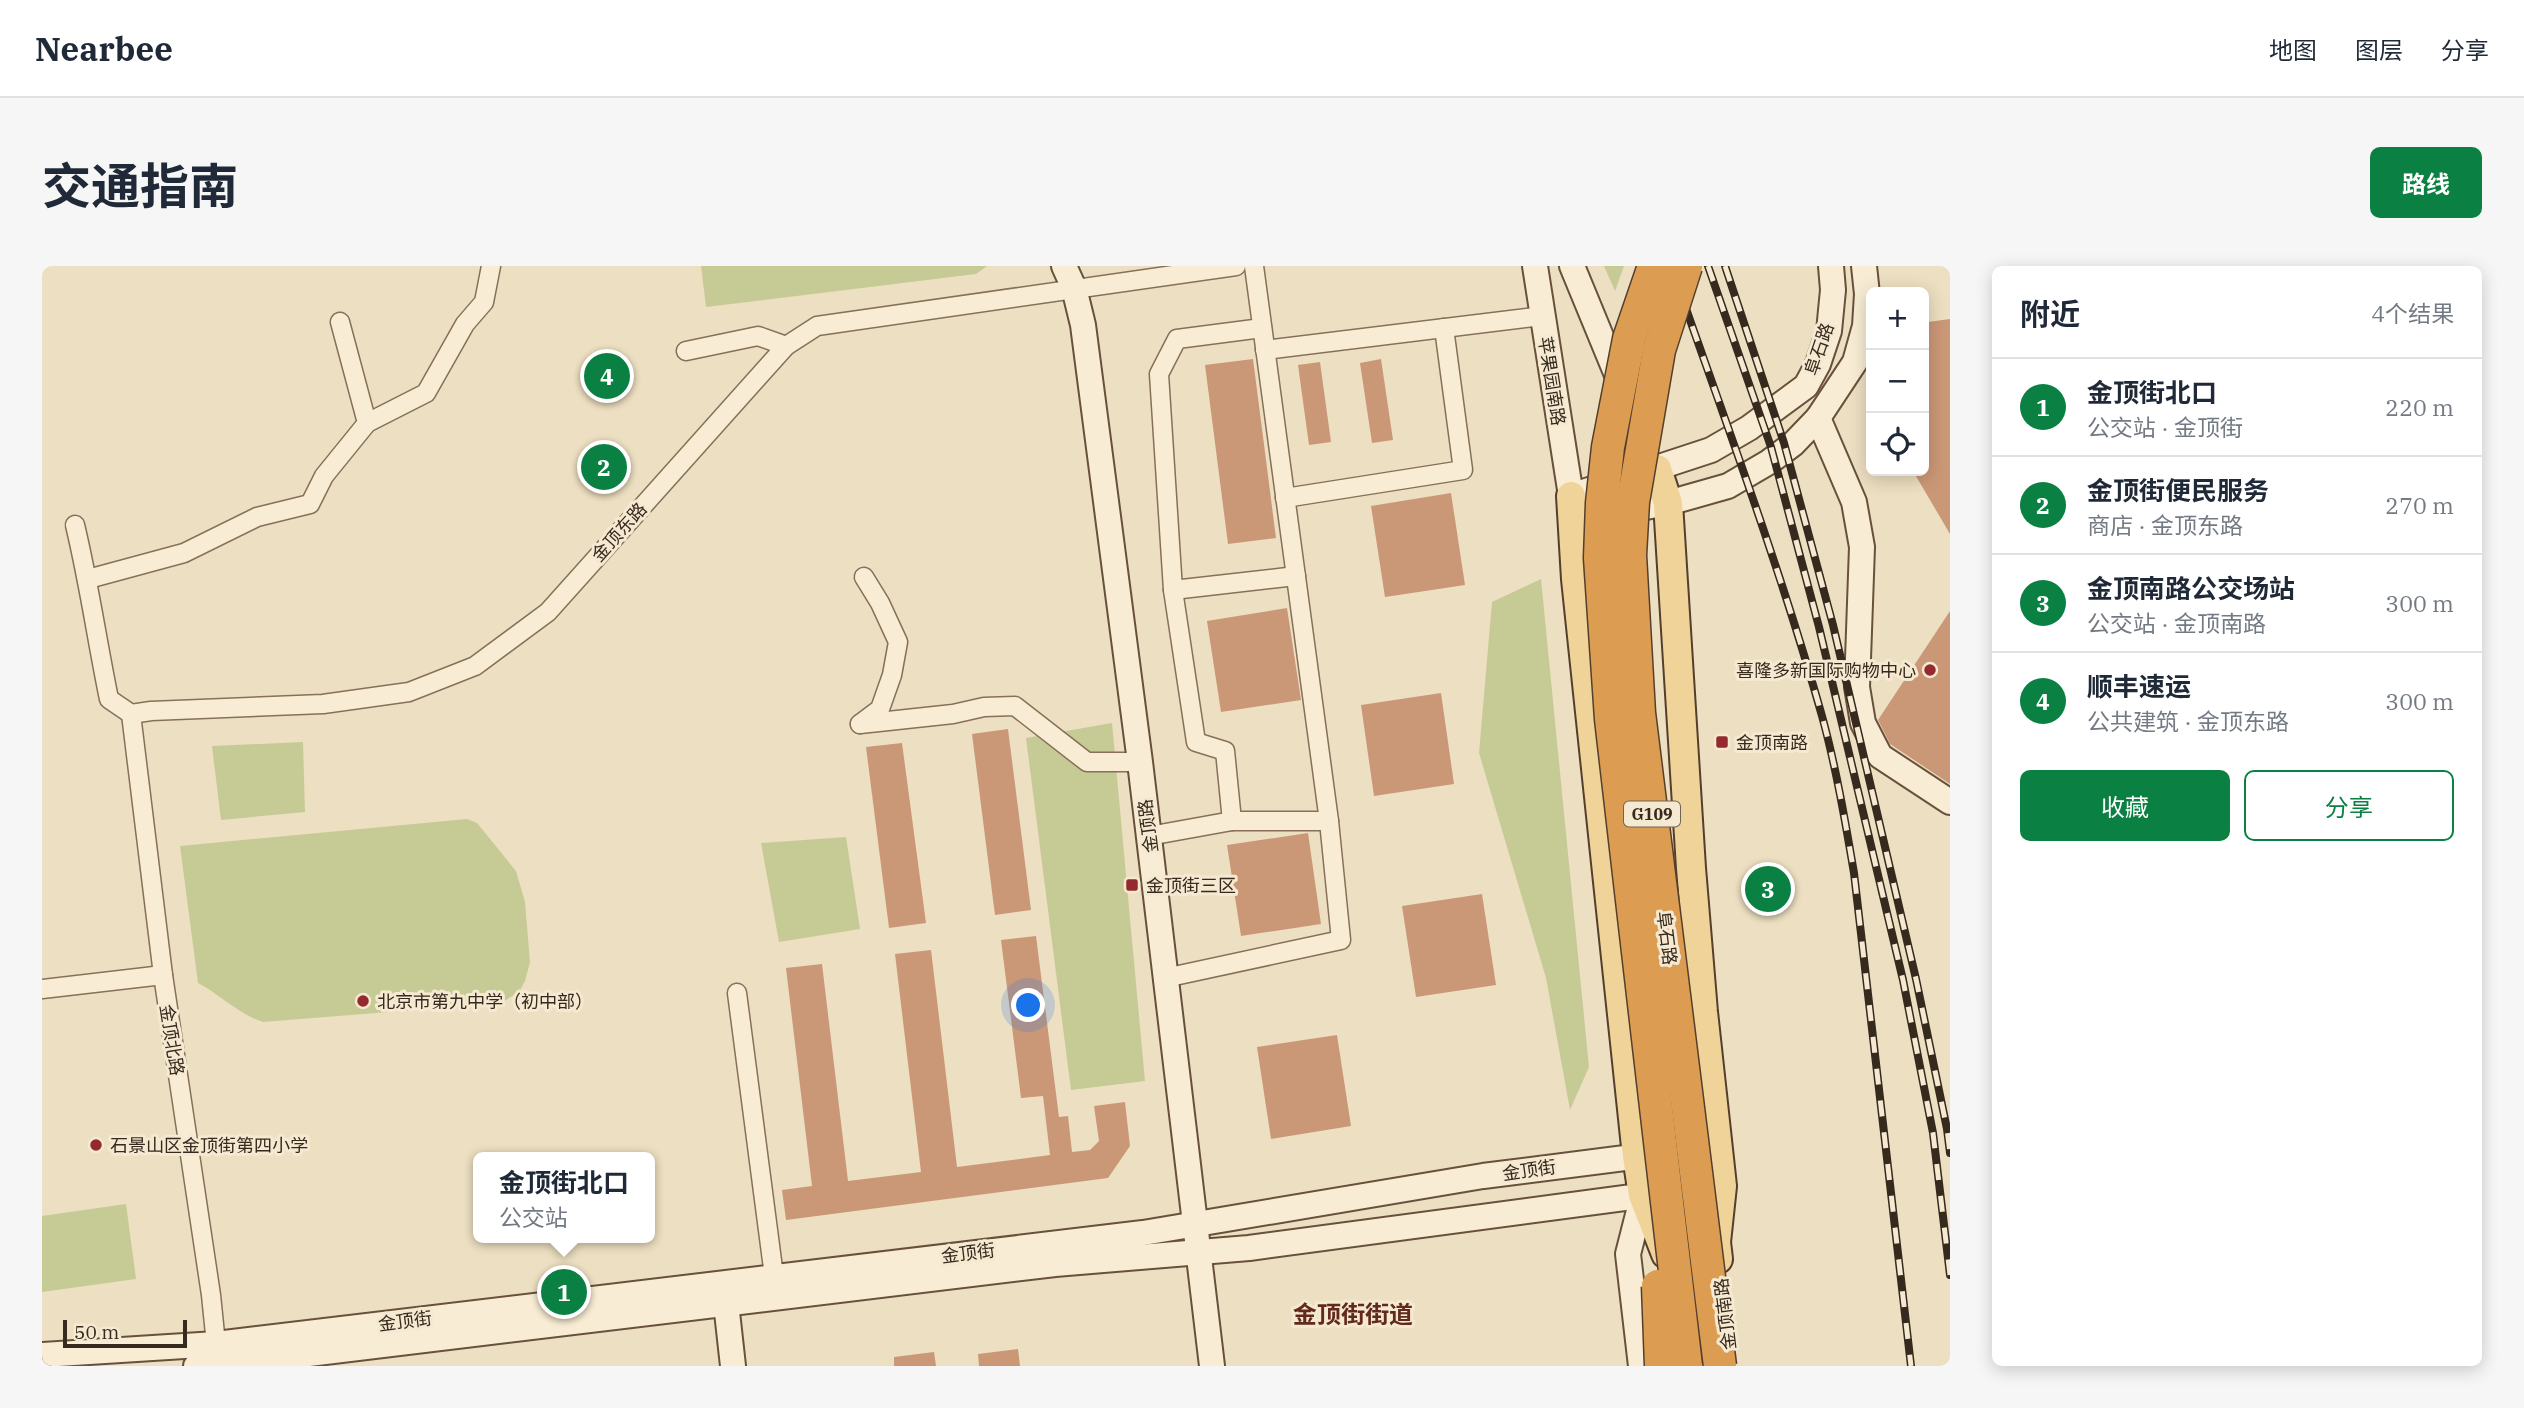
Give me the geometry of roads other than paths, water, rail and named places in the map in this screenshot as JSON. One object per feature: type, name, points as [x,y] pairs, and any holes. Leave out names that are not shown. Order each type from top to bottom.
[{"type":"highway","name":"阜石路","points":[[1654,266],[1629,339],[1611,434],[1602,503],[1600,558],[1647,1175],[1686,1366]]},
{"type":"highway","name":"阜石路","points":[[1686,266],[1660,350],[1634,490],[1630,555],[1639,713],[1720,1366]]},
{"type":"highway","points":[[1647,1175],[1658,1263],[1661,1366]]},
{"type":"main road","name":"苹果园南路","points":[[1535,266],[1572,508]]},
{"type":"main road","points":[[1572,266],[1657,469]]},
{"type":"main road","name":"阜石路","points":[[1572,508],[1657,469],[1711,450],[1749,428],[1806,386],[1818,364],[1829,331],[1833,290],[1831,266]]},
{"type":"main road","name":"阜石路","points":[[1572,508],[1668,503],[1728,486],[1793,444],[1818,418],[1855,362],[1865,326],[1867,294],[1864,266]]},
{"type":"main road","name":"金顶路","points":[[1069,277],[1083,325],[1140,762],[1212,1366]]},
{"type":"main road","points":[[1818,418],[1854,502],[1862,547],[1857,687],[1863,723],[1880,756],[1950,802]]},
{"type":"main road","name":"金顶南路","points":[[1657,469],[1668,503],[1691,868],[1721,1186],[1716,1242],[1731,1366]]},
{"type":"main road","points":[[1572,508],[1576,579],[1629,1076],[1647,1175],[1665,1249],[1680,1366]]},
{"type":"main road","points":[[1629,1076],[1709,1067]]},
{"type":"main road","name":"金顶街","points":[[218,1359],[1055,1264],[1249,1248],[1647,1175],[1717,1146]]},
{"type":"main road","points":[[1641,1366],[1628,1254],[1647,1175]]},
{"type":"main road","name":"金顶街","points":[[218,1359],[775,1276],[1129,1234],[1483,1176],[1647,1175],[1721,1186]]},
{"type":"main road","points":[[726,1303],[733,1366]]},
{"type":"main road","points":[[42,1354],[218,1359]]},
{"type":"main road","points":[[196,1366],[218,1359]]},
{"type":"street","points":[[88,579],[184,553],[257,517],[310,504],[324,476],[367,423],[426,393],[465,324],[484,302],[492,266]]},
{"type":"street","name":"金顶东路","points":[[131,714],[164,710],[323,704],[396,694],[409,692],[475,666],[548,612],[786,346],[817,326],[1069,277],[1236,266]]},
{"type":"street","points":[[1166,978],[1341,940],[1329,821],[1254,266]]},
{"type":"street","points":[[1265,350],[1542,316]]},
{"type":"street","points":[[340,322],[367,423]]},
{"type":"street","points":[[1232,821],[1225,751],[1196,742],[1172,590],[1158,374],[1177,339],[1262,328]]},
{"type":"street","points":[[1285,498],[1463,470],[1444,328]]},
{"type":"street","points":[[686,351],[758,336],[786,346]]},
{"type":"street","points":[[75,525],[88,579],[94,631],[109,699],[131,714]]},
{"type":"street","points":[[1172,590],[1296,576]]},
{"type":"street","points":[[864,577],[880,603],[898,642],[892,675],[880,709],[860,724],[953,714],[984,707],[1016,706],[1087,762],[1140,762]]},
{"type":"street","name":"金顶北路","points":[[131,714],[163,975],[218,1359]]},
{"type":"street","points":[[1149,836],[1232,821],[1329,821]]},
{"type":"street","points":[[42,989],[163,975]]},
{"type":"street","points":[[737,993],[775,1276]]},
{"type":"railway","points":[[1671,266],[1788,603],[1822,716],[1836,774],[1854,873],[1911,1366]]},
{"type":"railway","points":[[1708,266],[1771,447],[1819,627],[1903,980],[1933,1133],[1950,1275]]},
{"type":"railway","points":[[1725,266],[1784,443],[1833,625],[1916,979],[1950,1153]]},
{"type":"place","name":"顺丰速运","points":[[607,376]]},
{"type":"place","name":"金顶街便民服务","points":[[604,467]]},
{"type":"place","name":"喜隆多新国际购物中心","points":[[1930,670]]},
{"type":"place","name":"金顶南路","points":[[1722,742]]},
{"type":"place","name":"金顶街三区","points":[[1132,885]]},
{"type":"place","name":"金顶南路公交场站","points":[[1768,889]]},
{"type":"place","name":"北京市第九中学（初中部）","points":[[363,1001]]},
{"type":"place","name":"石景山区金顶街第四小学","points":[[96,1145]]},
{"type":"place","name":"金顶街北口","points":[[564,1292]]},
{"type":"district","name":"金顶街街道","points":[[1353,1314]]}]
